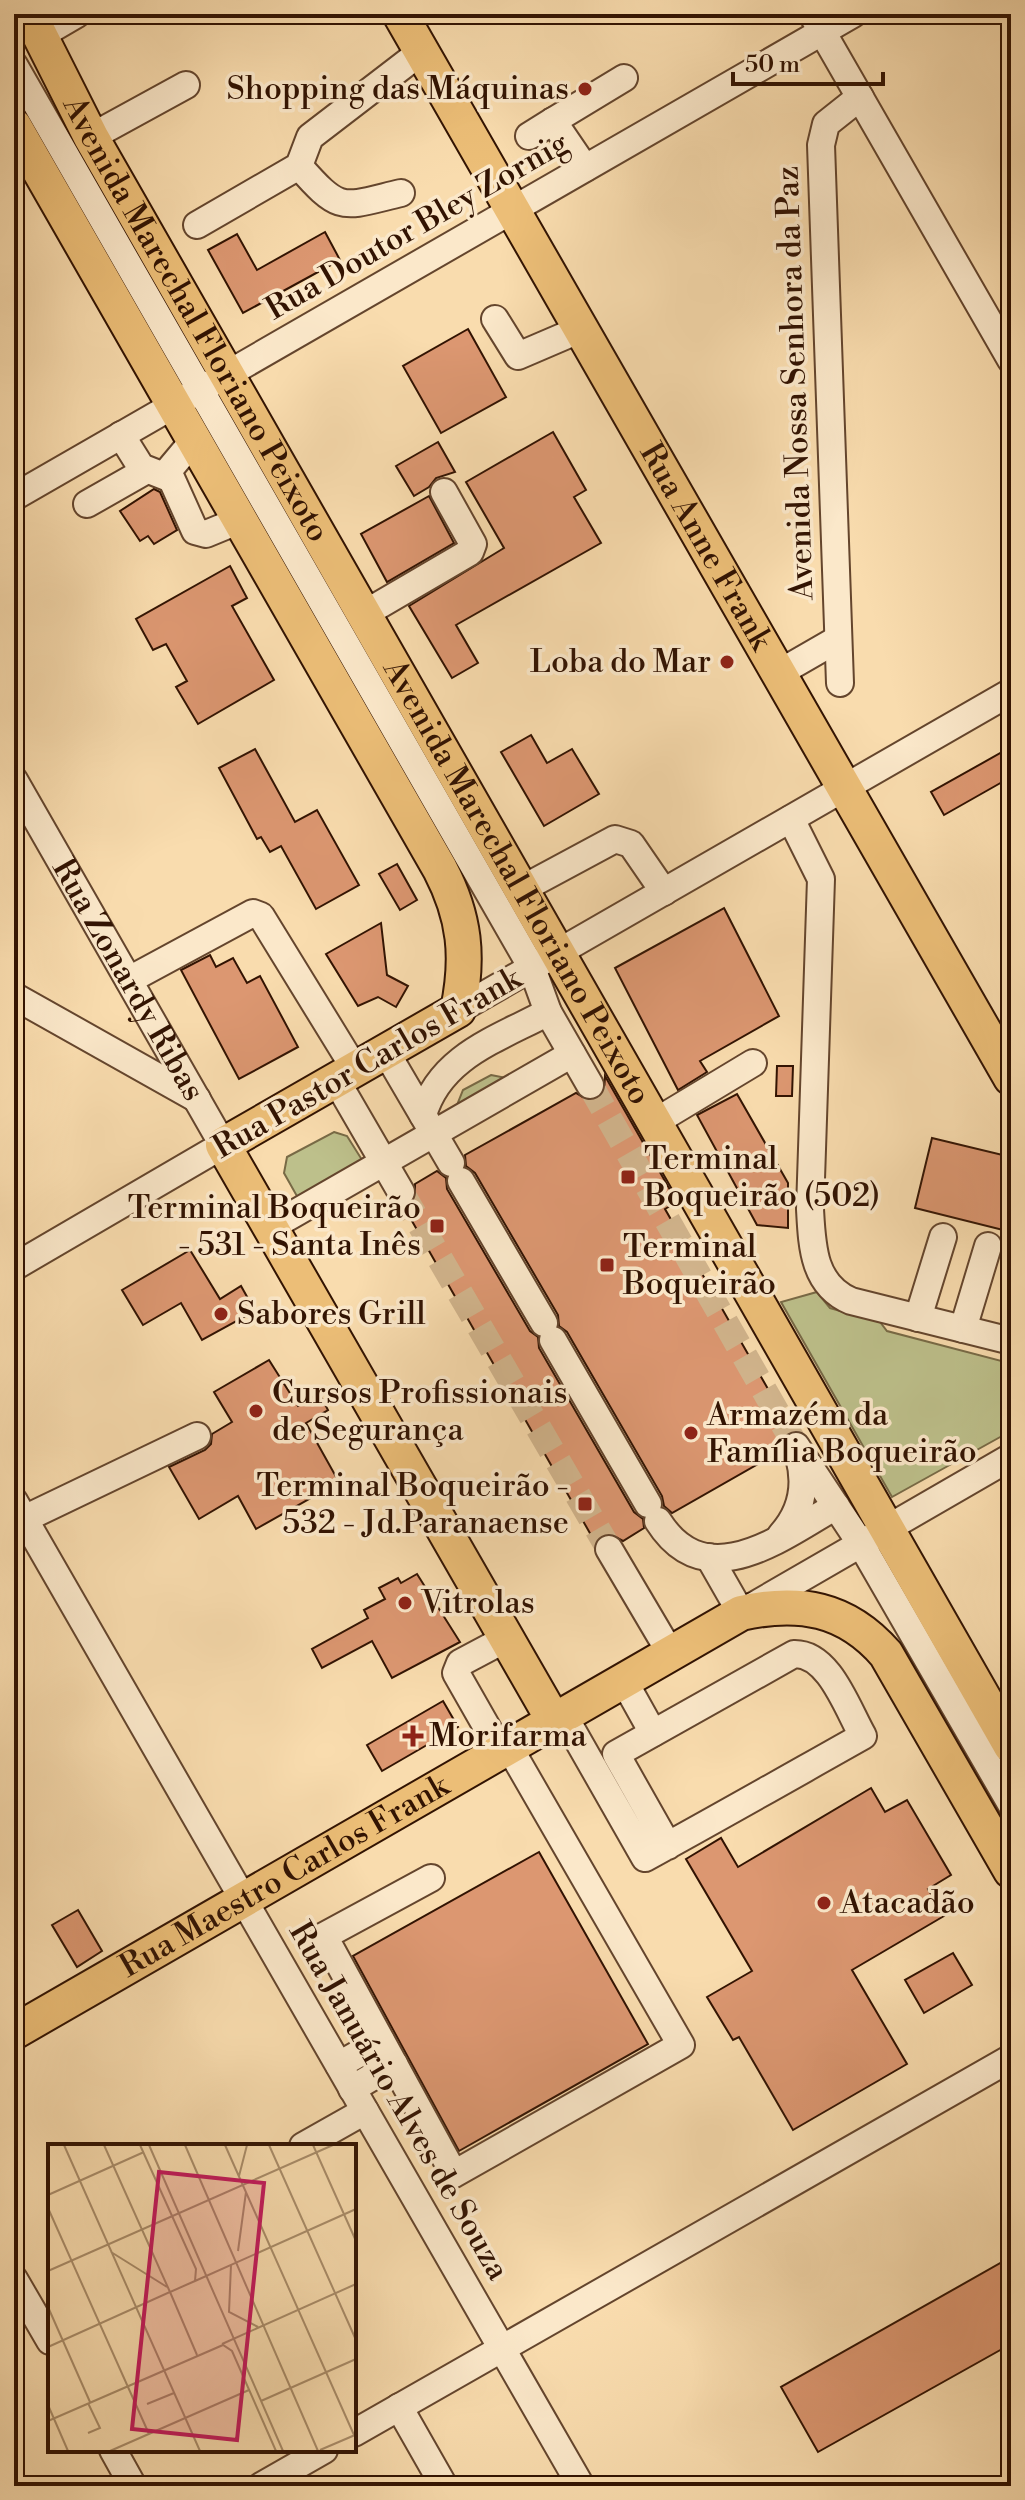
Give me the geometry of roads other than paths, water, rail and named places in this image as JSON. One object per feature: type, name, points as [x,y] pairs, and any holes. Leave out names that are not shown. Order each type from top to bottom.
[{"type":"main road","name":"Rua Anne Frank","points":[[400,14],[1011,1078]]},
{"type":"main road","name":"Avenida Marechal Floriano Peixoto","points":[[35,24],[91,137],[200,390],[194,440],[452,891],[465,938],[465,972],[458,1010]]},
{"type":"main road","name":"Avenida Marechal Floriano Peixoto","points":[[14,126],[200,390],[364,614],[522,889],[545,960],[603,1032],[655,1122],[874,1536],[923,1591],[1011,1746]]},
{"type":"main road","name":"Rua Pastor Carlos Frank","points":[[223,1145],[458,1010]]},
{"type":"main road","name":"Rua Zonardy Ribas","points":[[223,1145],[507,1638],[559,1718]]},
{"type":"main road","points":[[741,1613],[775,1606],[809,1607],[843,1618],[874,1640],[886,1654],[1011,1871]]},
{"type":"main road","name":"Rua Maestro Carlos Frank","points":[[14,2032],[741,1613]]},
{"type":"street","points":[[35,24],[77,14]]},
{"type":"street","name":"Rua Doutor Bley Zornig","points":[[14,497],[585,168],[817,23],[853,14]]},
{"type":"street","points":[[817,23],[1011,360]]},
{"type":"street","points":[[197,225],[299,166],[310,137],[422,51]]},
{"type":"street","points":[[14,65],[419,771],[545,960],[548,1012],[590,1085]]},
{"type":"street","points":[[529,136],[624,78]]},
{"type":"street","points":[[91,137],[186,85]]},
{"type":"street","name":"Avenida Nossa Senhora da Paz","points":[[840,683],[821,145],[826,124],[860,97]]},
{"type":"street","points":[[553,121],[585,168]]},
{"type":"street","points":[[299,166],[327,198],[348,205],[401,193]]},
{"type":"street","points":[[495,319],[518,356],[581,329]]},
{"type":"street","points":[[121,435],[157,474],[200,534],[240,520]]},
{"type":"street","points":[[87,504],[157,474],[171,465],[194,440]]},
{"type":"street","points":[[364,614],[470,552],[473,544],[444,492]]},
{"type":"street","points":[[285,599],[311,616],[349,650]]},
{"type":"street","points":[[779,673],[838,639]]},
{"type":"street","points":[[402,680],[411,711],[419,771]]},
{"type":"street","name":"Rua Pastor Carlos Frank","points":[[458,1010],[1011,692]]},
{"type":"street","name":"Rua Zonardy Ribas","points":[[14,780],[223,1145]]},
{"type":"street","points":[[791,819],[821,879],[810,1209],[815,1257],[829,1288],[851,1301],[1011,1341]]},
{"type":"street","points":[[522,889],[615,839],[631,844],[664,892]]},
{"type":"street","points":[[129,980],[253,913],[261,916],[345,1075],[383,1162],[401,1192]]},
{"type":"street","points":[[14,996],[197,1099]]},
{"type":"street","points":[[428,1124],[435,1083],[453,1064],[548,1012]]},
{"type":"street","points":[[386,1052],[653,1512],[682,1545],[709,1557],[749,1555],[836,1506]]},
{"type":"street","points":[[271,1227],[383,1162],[428,1124],[572,1054]]},
{"type":"street","points":[[655,1122],[753,1063]]},
{"type":"street","name":"Rua Pastor Carlos Frank","points":[[14,1267],[223,1145]]},
{"type":"street","points":[[918,1318],[943,1237]]},
{"type":"street","points":[[963,1329],[988,1246]]},
{"type":"street","points":[[21,1525],[197,1436]]},
{"type":"street","points":[[773,1543],[792,1522],[802,1497],[804,1474],[796,1446],[836,1506],[874,1536],[928,1659],[1011,1804]]},
{"type":"street","name":"Rua Maestro Carlos Frank","points":[[741,1613],[1011,1457]]},
{"type":"street","name":"Rua Januário Alves de Souza","points":[[21,1525],[244,1900],[581,2486]]},
{"type":"street","points":[[609,1549],[671,1654]]},
{"type":"street","points":[[709,1557],[741,1613]]},
{"type":"street","points":[[923,1591],[928,1659]]},
{"type":"street","points":[[431,1878],[324,1936],[454,2174],[681,2045],[456,1673],[460,1663],[507,1638]]},
{"type":"street","points":[[559,1718],[645,1858],[668,1846],[863,1736],[822,1665],[806,1654],[794,1654],[616,1754],[668,1846]]},
{"type":"street","points":[[624,1681],[653,1733]]},
{"type":"street","points":[[339,2065],[381,2041]]},
{"type":"street","points":[[356,2432],[1011,2058]]},
{"type":"street","points":[[305,2144],[359,2100],[394,2064]]},
{"type":"street","points":[[14,2279],[48,2338]]},
{"type":"street","points":[[399,2407],[444,2486]]},
{"type":"street","points":[[114,2452],[133,2486]]},
{"type":"street","points":[[261,2486],[315,2452]]},
{"type":"tunnel","points":[[590,1085],[796,1446]]},
{"type":"tunnel","points":[[401,1192],[609,1549]]},
{"type":"place","name":"Shopping das Máquinas","points":[[585,89]]},
{"type":"place","name":"Loba do Mar","points":[[727,662]]},
{"type":"place","name":"Terminal Boqueirão (502)","points":[[628,1177]]},
{"type":"place","name":"Terminal Boqueirão - 531 - Santa Inês","points":[[437,1226]]},
{"type":"place","name":"Terminal Boqueirão","points":[[607,1265]]},
{"type":"place","name":"Sabores Grill","points":[[221,1314]]},
{"type":"place","name":"Cursos Profissionais de Segurança","points":[[256,1411]]},
{"type":"place","name":"Armazém da Família Boqueirão","points":[[691,1433]]},
{"type":"place","name":"Terminal Boqueirão - 532 - Jd.Paranaense","points":[[585,1504]]},
{"type":"place","name":"Vitrolas","points":[[405,1603]]},
{"type":"place","name":"Morifarma","points":[[413,1736]]},
{"type":"place","name":"Atacadão","points":[[824,1903]]}]
